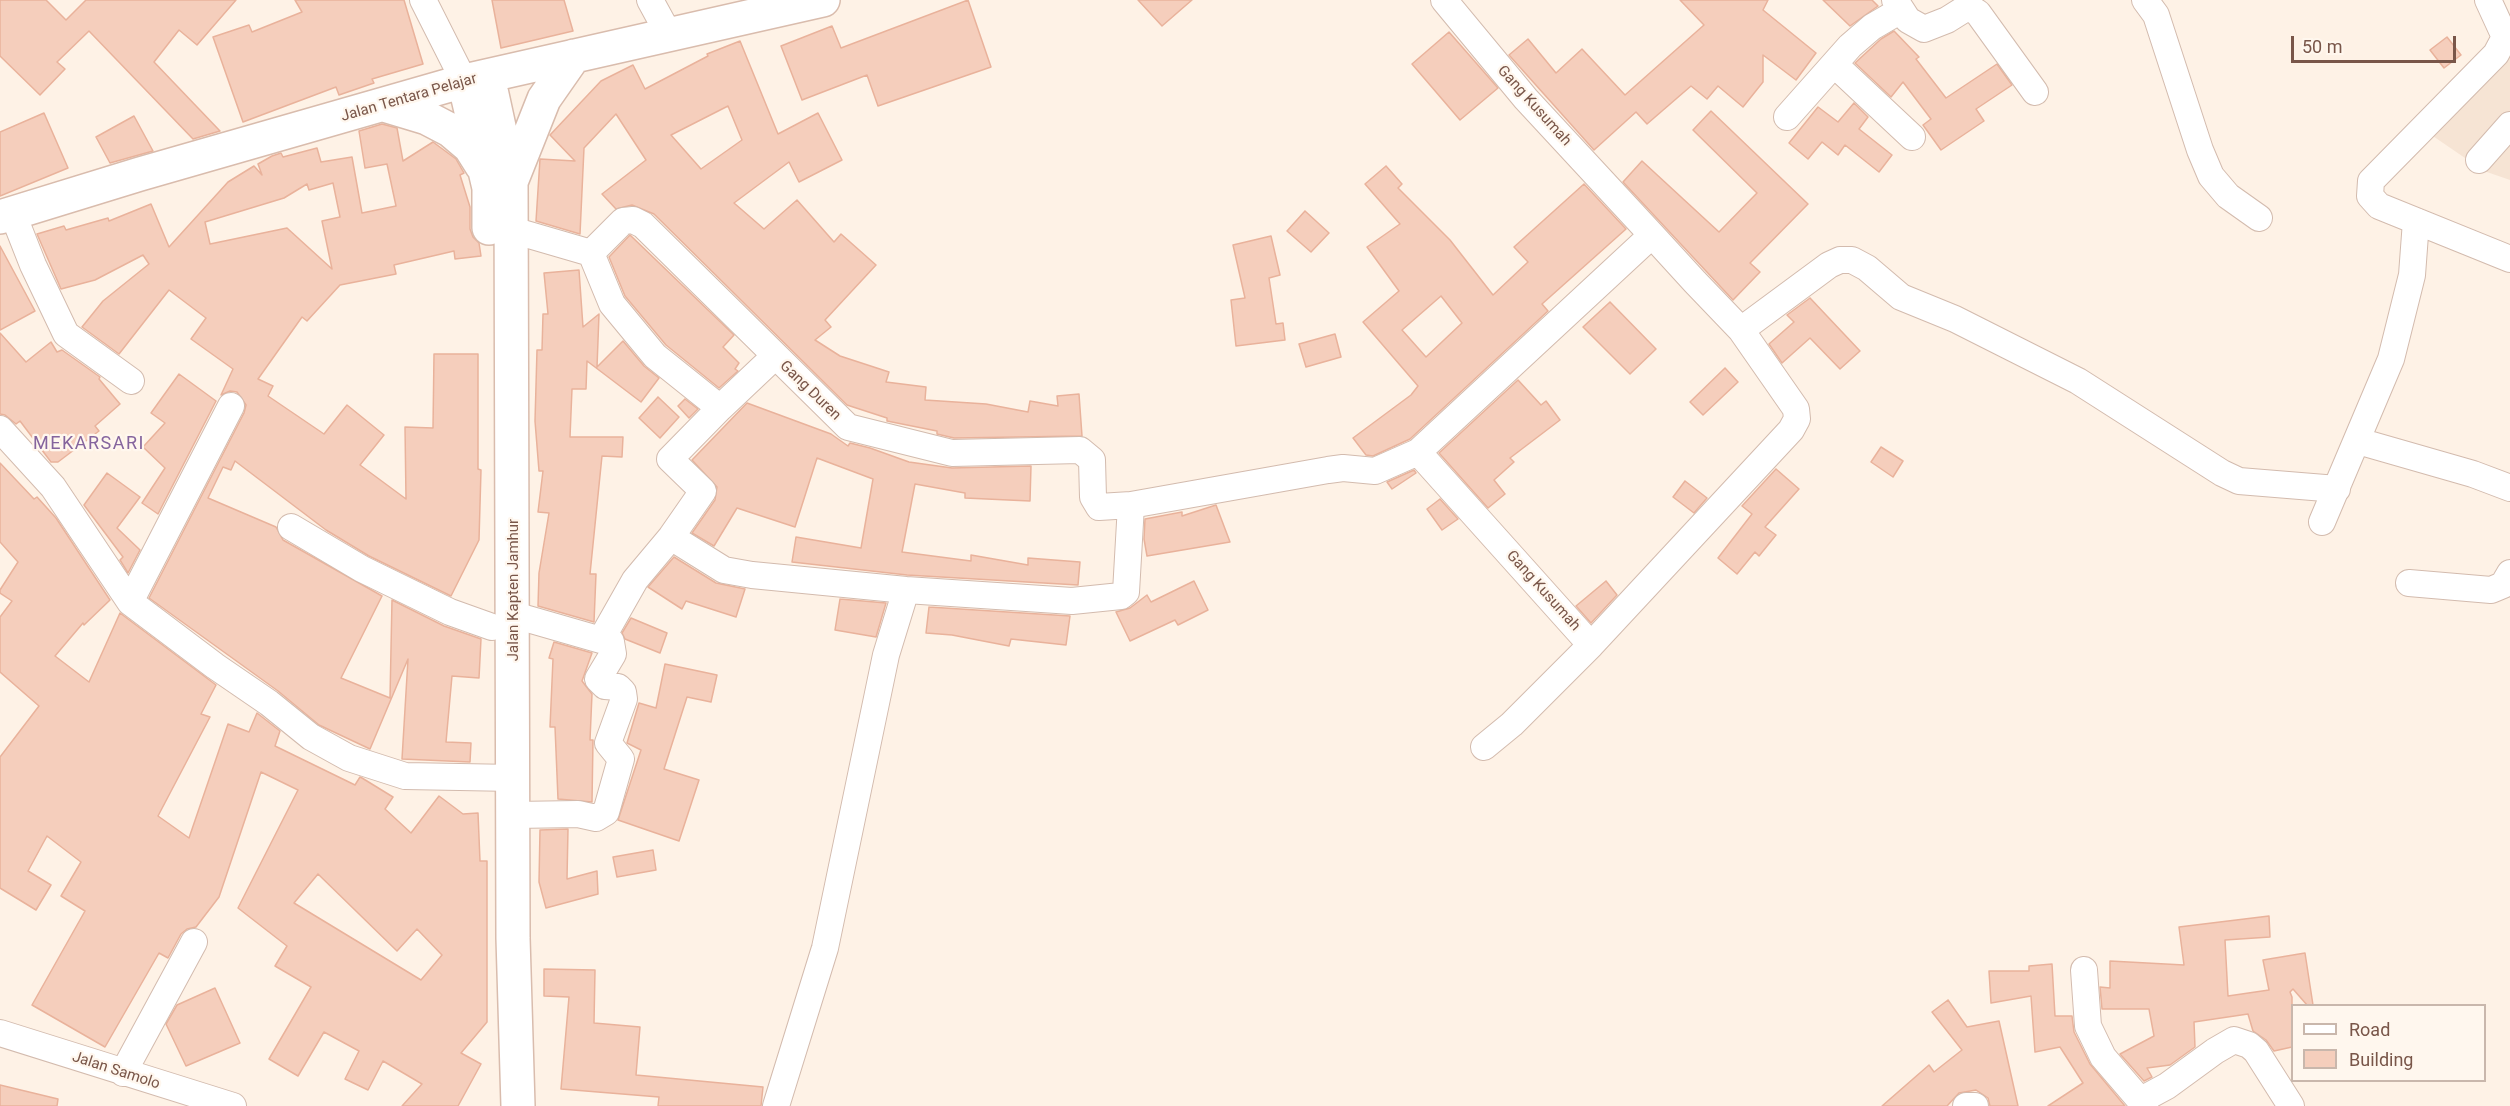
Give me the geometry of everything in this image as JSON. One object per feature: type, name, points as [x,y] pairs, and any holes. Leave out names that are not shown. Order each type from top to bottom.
[{"type":"street","points":[[423,0],[476,78]]},
{"type":"street","points":[[650,0],[668,33]]},
{"type":"street","name":"Jalan Tentara Pelajar","points":[[6,215],[140,174],[476,78],[668,33],[736,10],[823,0]]},
{"type":"street","name":"Gang Kusumah","points":[[1418,452],[1591,645],[1791,430],[1797,419],[1796,409],[1741,330],[1526,99],[1444,0]]},
{"type":"street","points":[[2145,0],[2156,15],[2200,150],[2211,176],[2228,196],[2259,218]]},
{"type":"street","points":[[2488,0],[2505,37],[2496,54],[2371,181],[2370,196],[2379,206],[2510,259]]},
{"type":"street","points":[[1787,117],[1834,64],[1898,5],[1908,20],[1924,29],[1947,20],[1963,10],[1970,8],[1978,13],[2035,92]]},
{"type":"street","points":[[384,105],[427,118],[450,130],[470,147],[500,185],[544,99],[574,56]]},
{"type":"street","points":[[1834,64],[1912,137]]},
{"type":"street","name":"Jalan Kapten Jamhur","points":[[476,78],[512,230],[503,454]]},
{"type":"street","points":[[2479,160],[2510,125]]},
{"type":"street","name":"Jalan Kapten Jamhur","points":[[497,1106],[496,877],[503,779],[500,185]]},
{"type":"street","points":[[6,215],[66,334],[131,381]]},
{"type":"street","name":"Gang Duren","points":[[591,253],[623,221],[633,220],[642,225],[774,357],[848,427],[952,453],[1080,450],[1092,460],[1094,503],[1099,507],[1131,505]]},
{"type":"street","points":[[2322,522],[2391,359],[2412,275],[2416,221]]},
{"type":"street","points":[[512,230],[591,253],[612,304],[655,356],[720,408]]},
{"type":"street","points":[[671,537],[724,570],[752,575],[906,590],[1072,601],[1121,596],[1128,587],[1131,505],[1328,470],[1343,468],[1375,471],[1418,452],[1653,235]]},
{"type":"street","points":[[1741,330],[1829,265],[1840,260],[1852,260],[1867,268],[1901,297],[1986,334],[2078,381],[2222,473],[2239,481],[2337,489]]},
{"type":"street","points":[[601,640],[635,580],[671,537],[703,491],[670,459],[774,357]]},
{"type":"street","points":[[129,602],[231,406]]},
{"type":"street","points":[[0,429],[53,487],[129,602],[311,736],[349,758],[405,776],[503,779]]},
{"type":"street","points":[[2358,441],[2473,474],[2510,488]]},
{"type":"street","points":[[291,527],[362,569],[450,612],[611,642],[613,654],[598,679],[605,686],[618,687],[623,692],[624,699],[608,743],[621,759],[606,812],[597,818],[578,814],[514,815]]},
{"type":"street","points":[[2409,583],[2491,590],[2503,585],[2510,573]]},
{"type":"street","points":[[776,1106],[825,948],[886,655],[906,590]]},
{"type":"street","points":[[1484,747],[1512,724],[1591,645]]},
{"type":"street","name":"Jalan Kapten Jamhur","points":[[503,779],[514,815],[518,1106]]},
{"type":"street","points":[[123,1073],[194,942]]},
{"type":"street","points":[[2084,970],[2088,1026],[2103,1057],[2143,1103],[2215,1051],[2234,1041],[2249,1045],[2256,1051],[2291,1106]]},
{"type":"street","name":"Jalan Samolo","points":[[0,1033],[233,1106]]},
{"type":"street","points":[[1966,1106],[1975,1106]]},
{"type":"shaded area","points":[[2510,47],[2510,180],[2484,171],[2427,132]]},
{"type":"building","points":[[0,0],[46,0],[66,20],[86,0],[236,0],[197,45],[179,30],[154,62],[220,131],[193,139],[89,31],[57,62],[65,69],[40,95],[0,56]]},
{"type":"building","points":[[295,0],[404,0],[423,64],[372,79],[374,83],[339,95],[336,87],[243,122],[213,37],[249,25],[252,32],[302,12]]},
{"type":"building","points":[[492,0],[564,0],[573,31],[501,48]]},
{"type":"building","points":[[968,0],[991,67],[878,106],[867,75],[802,100],[781,46],[832,26],[841,48]]},
{"type":"building","points":[[1138,0],[1192,0],[1162,26]]},
{"type":"building","points":[[1680,0],[1768,0],[1763,10],[1816,53],[1796,80],[1763,55],[1763,82],[1743,107],[1718,86],[1707,99],[1691,86],[1647,124],[1636,112],[1594,150],[1509,55],[1528,39],[1556,73],[1582,49],[1625,95],[1704,25]]},
{"type":"building","points":[[1823,0],[1872,0],[1878,6],[1850,26]]},
{"type":"building","points":[[1894,31],[1919,57],[1916,59],[1946,98],[1997,64],[2012,85],[1976,109],[1984,121],[1941,150],[1923,125],[1931,119],[1903,82],[1891,97],[1855,63],[1881,39]]},
{"type":"building","points":[[1449,32],[1498,88],[1460,120],[1412,64]]},
{"type":"building","points":[[2447,37],[2461,55],[2444,68],[2430,50]]},
{"type":"building","points":[[740,41],[778,134],[818,113],[842,160],[799,182],[789,162],[734,203],[764,229],[797,200],[834,242],[841,234],[876,265],[825,320],[831,327],[815,340],[840,356],[889,372],[886,382],[926,387],[925,400],[986,404],[1028,412],[1030,401],[1058,406],[1057,396],[1079,394],[1082,436],[954,438],[937,434],[937,431],[887,421],[887,418],[847,405],[654,214],[632,205],[616,209],[602,194],[646,160],[616,114],[584,148],[580,234],[536,221],[540,159],[575,161],[550,135],[601,81],[633,65],[645,89],[708,56],[707,54]],"holes":[[[728,106],[742,140],[701,169],[671,135]]]},
{"type":"building","points":[[1854,103],[1868,117],[1859,129],[1892,155],[1879,172],[1845,145],[1838,155],[1822,142],[1808,159],[1789,143],[1818,107],[1838,122]]},
{"type":"building","points":[[1711,111],[1808,204],[1750,263],[1760,272],[1733,300],[1623,182],[1642,161],[1719,232],[1757,193],[1693,130]]},
{"type":"building","points":[[44,113],[68,168],[0,196],[0,132]]},
{"type":"building","points":[[134,116],[153,151],[110,163],[96,137]]},
{"type":"building","points":[[382,124],[397,128],[403,161],[433,142],[456,159],[464,173],[460,175],[470,207],[470,229],[473,237],[479,243],[481,256],[455,259],[454,251],[394,265],[396,274],[340,285],[307,321],[302,317],[258,379],[273,386],[268,396],[324,434],[347,405],[384,435],[360,465],[406,499],[405,427],[433,428],[434,354],[478,354],[478,469],[481,470],[479,540],[451,596],[369,556],[326,530],[235,461],[231,470],[223,467],[208,498],[276,527],[283,540],[382,596],[341,678],[390,698],[392,600],[444,626],[481,639],[479,678],[452,676],[446,742],[471,743],[470,762],[402,759],[408,659],[370,749],[319,725],[278,691],[149,598],[244,413],[246,405],[237,392],[230,391],[221,395],[233,369],[191,339],[206,318],[169,290],[119,354],[82,327],[103,301],[149,264],[143,255],[95,280],[61,289],[37,234],[64,226],[66,230],[108,218],[109,221],[151,204],[169,247],[228,182],[254,166],[262,175],[258,164],[272,156],[281,153],[283,157],[317,148],[321,162],[352,157],[362,213],[396,206],[387,164],[365,168],[359,131]],"holes":[[[333,183],[340,217],[322,221],[332,269],[287,228],[210,244],[205,222],[284,198],[307,184],[309,190]]]},
{"type":"building","points":[[1386,166],[1402,184],[1398,188],[1450,240],[1493,295],[1528,262],[1514,247],[1584,184],[1626,229],[1542,304],[1548,311],[1410,439],[1373,456],[1366,455],[1353,438],[1411,395],[1418,386],[1363,322],[1399,291],[1367,247],[1400,224],[1365,184]],"holes":[[[1441,296],[1462,323],[1426,357],[1402,330]]]},
{"type":"building","points":[[1305,211],[1329,233],[1311,252],[1287,231]]},
{"type":"building","points":[[630,235],[734,335],[723,347],[739,363],[735,369],[738,371],[719,388],[666,345],[625,296],[609,257]]},
{"type":"building","points":[[1271,236],[1280,275],[1269,278],[1276,324],[1283,323],[1285,340],[1236,346],[1231,300],[1245,298],[1233,245]]},
{"type":"building","points":[[0,246],[35,311],[0,330]]},
{"type":"building","points":[[579,270],[583,327],[599,314],[597,367],[623,341],[644,366],[659,378],[641,402],[587,361],[586,389],[572,389],[570,437],[623,437],[622,457],[602,456],[590,574],[596,574],[594,622],[538,606],[539,573],[549,513],[538,512],[543,471],[539,471],[535,421],[537,350],[542,350],[543,314],[548,314],[544,273]]},
{"type":"building","points":[[1810,298],[1860,351],[1840,369],[1810,338],[1782,363],[1769,344],[1794,322],[1787,315]]},
{"type":"building","points":[[1610,302],[1656,349],[1630,374],[1583,327]]},
{"type":"building","points":[[0,333],[26,362],[51,342],[57,352],[62,350],[100,377],[99,379],[120,404],[95,426],[99,431],[58,462],[51,462],[20,421],[16,424],[5,415],[0,414]]},
{"type":"building","points":[[1335,334],[1341,357],[1306,367],[1299,344]]},
{"type":"building","points":[[1725,368],[1738,382],[1703,415],[1690,402]]},
{"type":"building","points":[[179,374],[216,401],[158,514],[142,503],[165,468],[143,447],[165,423],[151,413]]},
{"type":"building","points":[[1518,380],[1541,405],[1546,401],[1560,420],[1510,458],[1514,462],[1494,480],[1505,494],[1488,508],[1439,453]]},
{"type":"building","points":[[658,397],[679,417],[660,438],[639,418]]},
{"type":"building","points":[[685,399],[698,409],[689,418],[678,406]]},
{"type":"building","points":[[747,403],[831,434],[848,446],[850,443],[870,448],[909,462],[952,468],[1031,466],[1030,501],[965,498],[965,493],[915,484],[902,552],[971,561],[971,555],[1028,565],[1028,558],[1080,562],[1078,585],[907,575],[792,562],[796,537],[861,548],[873,479],[817,458],[795,527],[737,508],[714,546],[692,533],[715,500],[717,487],[692,460]]},
{"type":"building","points":[[1881,447],[1903,461],[1893,477],[1871,462]]},
{"type":"building","points":[[0,463],[34,499],[37,497],[56,518],[110,600],[84,625],[83,623],[55,656],[89,682],[120,613],[216,685],[201,714],[210,717],[158,816],[189,838],[228,724],[249,732],[257,713],[280,731],[275,746],[355,785],[360,777],[393,797],[385,809],[411,833],[439,796],[463,814],[478,813],[480,861],[487,861],[487,1022],[461,1053],[481,1064],[458,1106],[402,1106],[422,1084],[383,1061],[368,1090],[345,1079],[359,1051],[324,1032],[298,1076],[269,1059],[311,987],[275,966],[287,946],[238,908],[298,790],[261,772],[219,897],[196,927],[187,929],[181,934],[168,958],[159,953],[105,1047],[32,1005],[85,911],[61,896],[81,862],[47,836],[28,871],[51,885],[36,910],[0,888],[0,757],[39,706],[0,672],[0,617],[12,601],[0,593],[0,590],[18,562],[0,542]],"holes":[[[318,874],[397,951],[417,929],[442,955],[421,980],[294,903]]]},
{"type":"building","points":[[1776,469],[1799,489],[1765,527],[1776,535],[1759,556],[1755,552],[1737,574],[1718,558],[1752,514],[1742,506]]},
{"type":"building","points":[[1414,470],[1416,473],[1392,489],[1387,482]]},
{"type":"building","points":[[107,473],[140,497],[117,528],[140,550],[128,573],[120,560],[123,557],[84,505]]},
{"type":"building","points":[[1685,481],[1707,498],[1694,513],[1673,497]]},
{"type":"building","points":[[1440,499],[1458,519],[1442,530],[1427,509]]},
{"type":"building","points":[[1216,505],[1230,542],[1147,556],[1144,539],[1145,519],[1182,512],[1182,516]]},
{"type":"building","points":[[674,557],[716,583],[745,589],[736,617],[686,601],[682,609],[648,587]]},
{"type":"building","points":[[1194,581],[1208,610],[1178,625],[1175,620],[1130,641],[1116,612],[1130,608],[1147,595],[1151,602]]},
{"type":"building","points":[[1606,581],[1617,595],[1591,623],[1576,606]]},
{"type":"building","points":[[840,599],[886,603],[876,637],[835,630]]},
{"type":"building","points":[[929,607],[1070,616],[1066,645],[1011,639],[1009,646],[952,635],[926,633]]},
{"type":"building","points":[[631,618],[667,633],[660,653],[625,639],[622,633]]},
{"type":"building","points":[[554,642],[592,653],[582,681],[592,694],[590,740],[593,740],[592,802],[558,799],[555,727],[550,727],[553,659],[549,658]]},
{"type":"building","points":[[665,664],[717,675],[711,702],[687,697],[664,769],[699,780],[679,841],[618,820],[641,750],[627,743],[639,703],[656,708]]},
{"type":"building","points":[[568,829],[567,879],[597,871],[598,894],[546,908],[539,882],[540,830]]},
{"type":"building","points":[[653,850],[656,870],[617,877],[613,857]]},
{"type":"building","points":[[2269,916],[2270,937],[2225,940],[2228,996],[2269,990],[2263,960],[2305,953],[2313,1004],[2306,1004],[2293,989],[2290,992],[2292,997],[2291,1047],[2274,1051],[2266,1040],[2253,1031],[2248,1014],[2194,1022],[2195,1047],[2170,1065],[2147,1068],[2152,1077],[2144,1081],[2120,1054],[2154,1036],[2149,1009],[2102,1009],[2100,987],[2110,988],[2110,961],[2184,965],[2179,927]]},
{"type":"building","points":[[2052,964],[2055,1016],[2072,1016],[2074,1032],[2090,1064],[2125,1106],[2048,1106],[2083,1083],[2060,1047],[2035,1052],[2031,996],[1991,1003],[1989,971],[2029,971],[2029,966]]},
{"type":"building","points":[[544,969],[595,970],[594,1023],[640,1027],[636,1075],[763,1087],[761,1106],[658,1106],[659,1097],[561,1089],[569,997],[544,996]]},
{"type":"building","points":[[215,988],[240,1043],[186,1066],[166,1024],[177,1005]]},
{"type":"building","points":[[1948,1000],[1967,1027],[1999,1021],[2018,1106],[1990,1106],[1988,1098],[1976,1090],[1959,1093],[1947,1106],[1882,1106],[1929,1065],[1934,1072],[1962,1050],[1932,1012]]},
{"type":"building","points":[[0,1085],[58,1099],[57,1106],[0,1106]]},
{"type":"district","name":"MEKARSARI","points":[[89,444]]}]
